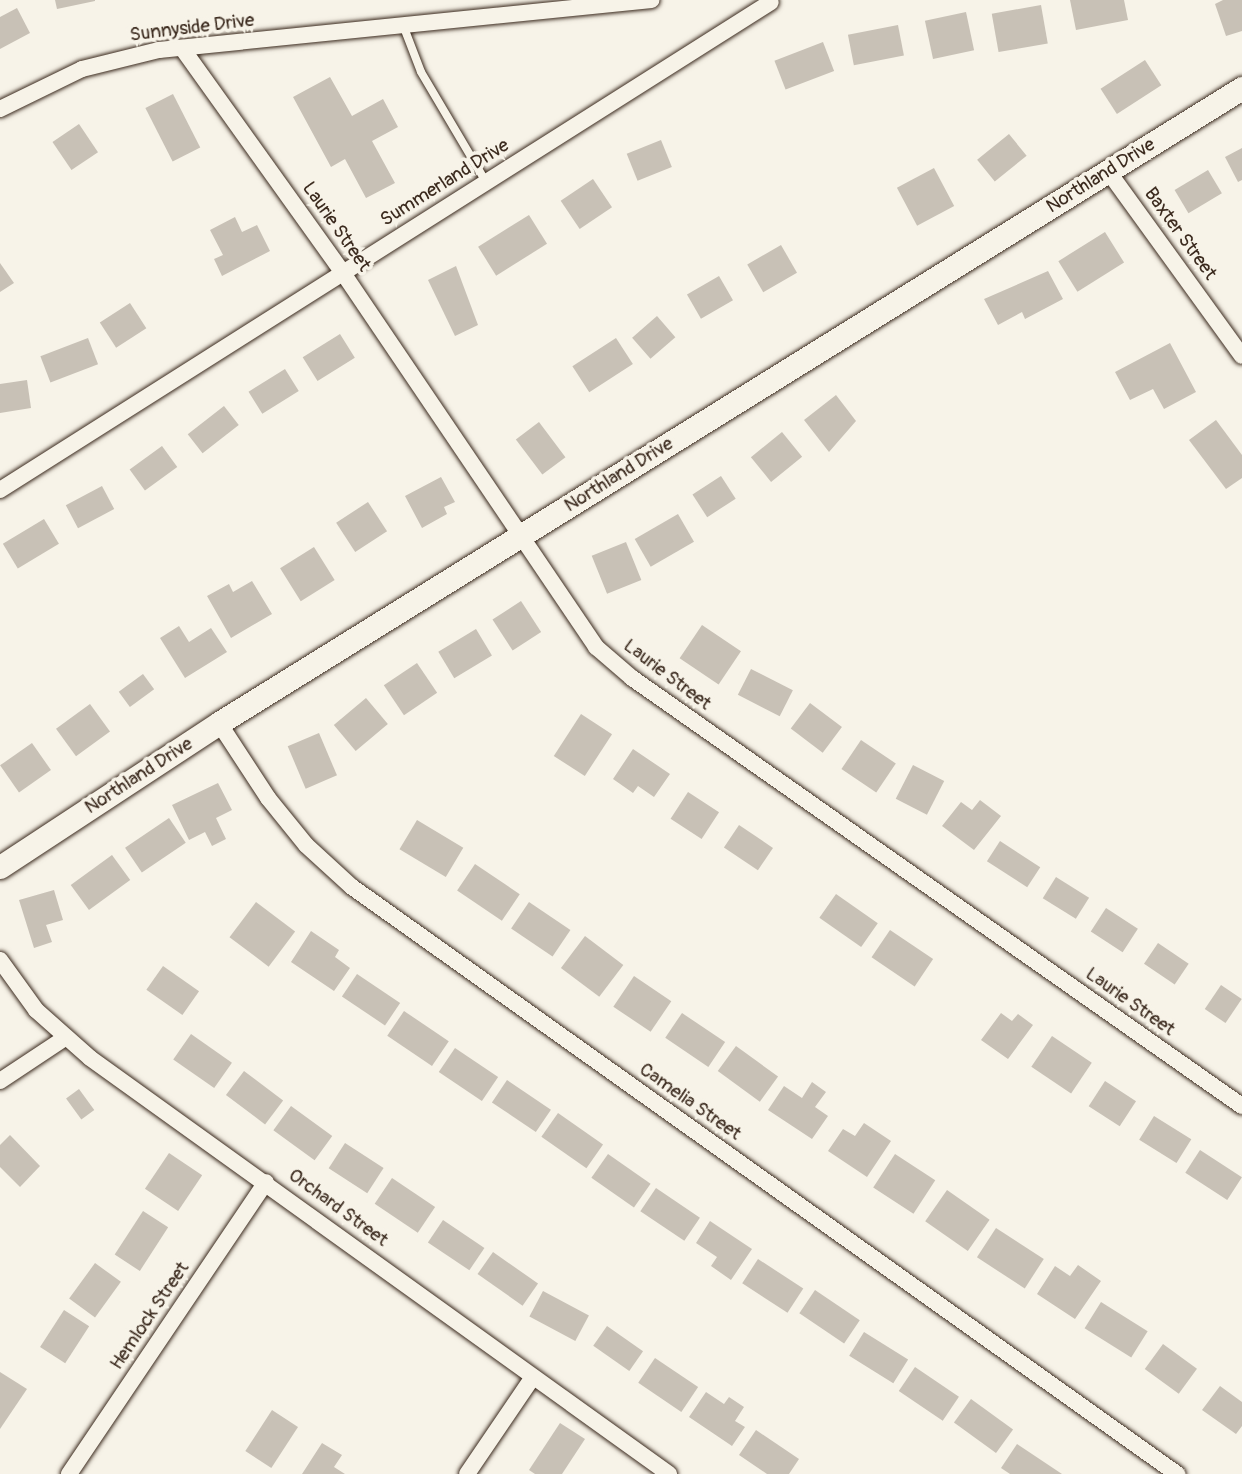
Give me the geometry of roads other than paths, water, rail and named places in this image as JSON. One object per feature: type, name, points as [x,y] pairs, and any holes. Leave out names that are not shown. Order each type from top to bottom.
[{"type":"street","name":"Sunnyside Drive","points":[[0,109],[82,69],[182,48],[574,4],[651,0]]},
{"type":"street","name":"Summerland Drive","points":[[0,490],[770,1]]},
{"type":"street","name":"Laurie Street","points":[[182,48],[343,273],[524,535],[582,628],[632,678],[1242,1106]]},
{"type":"street","name":"Northland Drive","points":[[0,867],[219,723],[1242,88]]},
{"type":"street","name":"Baxter Street","points":[[1108,172],[1242,356]]},
{"type":"street","name":"Camelia Street","points":[[219,723],[268,798],[306,845],[352,887],[1177,1474]]},
{"type":"street","name":"Orchard Street","points":[[0,960],[65,1038],[668,1474]]},
{"type":"street","points":[[0,1082],[65,1038]]},
{"type":"street","name":"Hemlock Street","points":[[69,1474],[266,1182]]},
{"type":"street","points":[[467,1474],[533,1377]]},
{"type":"lane","points":[[403,25],[421,72],[486,183]]}]
